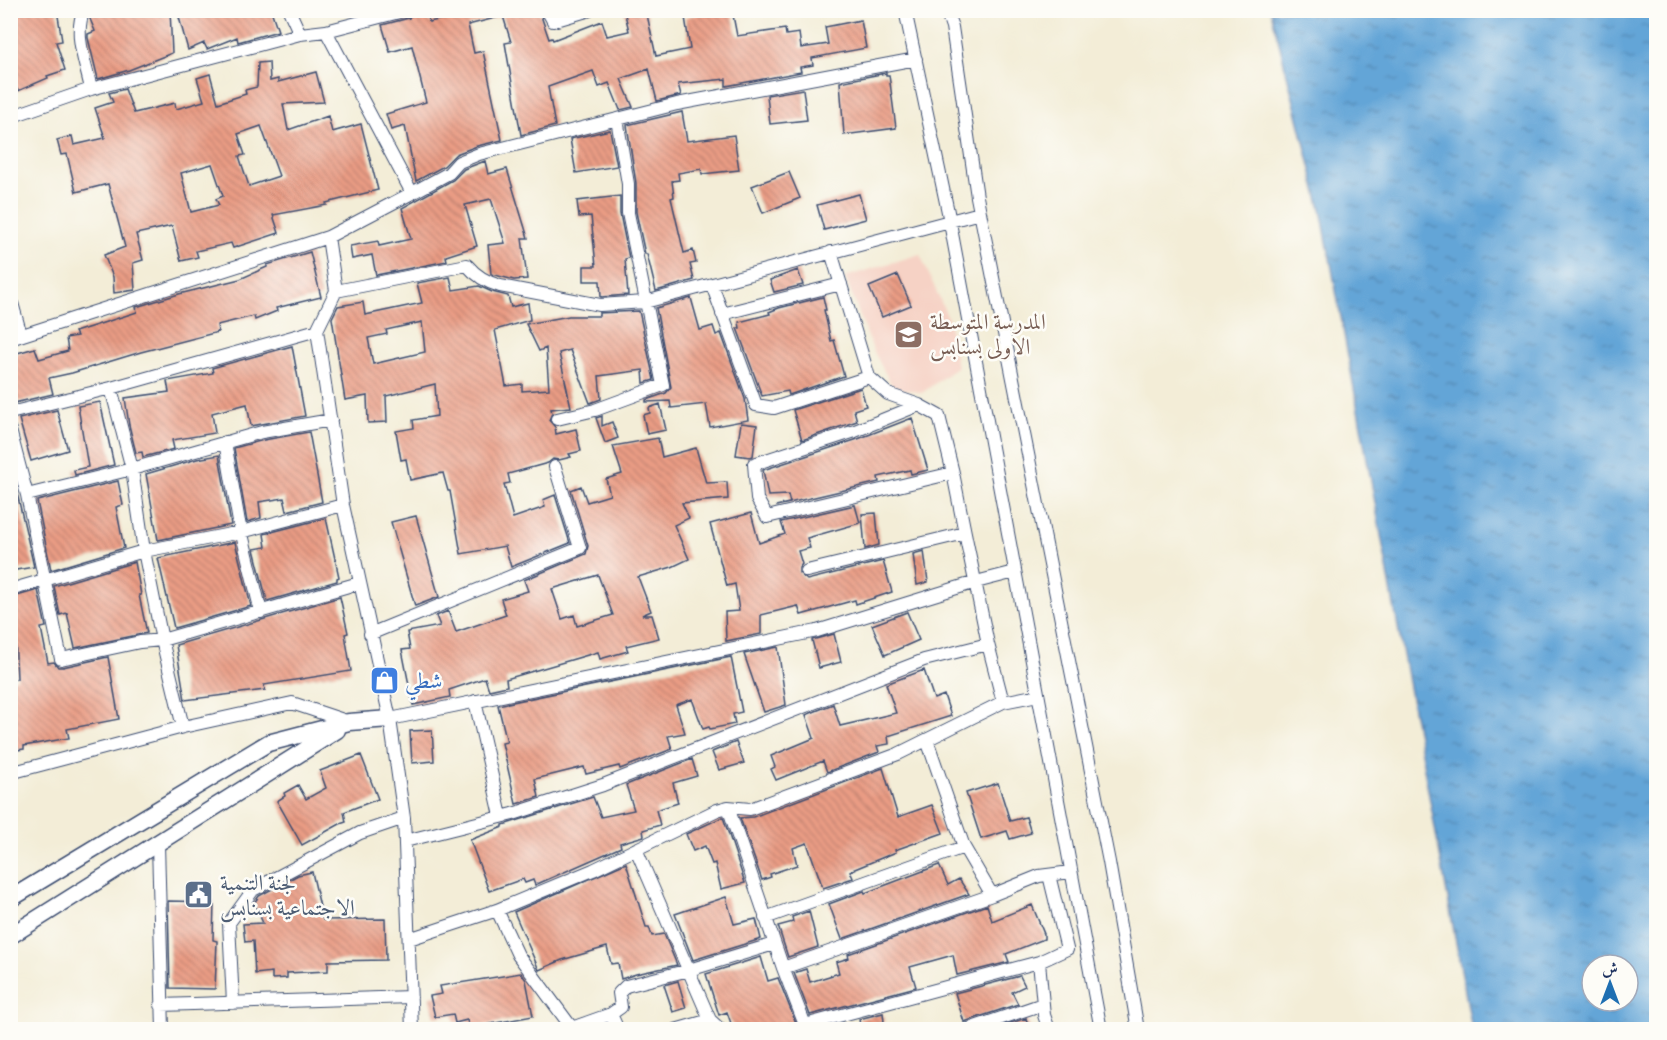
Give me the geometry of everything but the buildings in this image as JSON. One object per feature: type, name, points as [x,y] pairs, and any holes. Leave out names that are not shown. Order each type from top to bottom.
[{"type":"street","points":[[84,10],[79,22],[80,34],[91,89]]},
{"type":"street","points":[[289,10],[300,34]]},
{"type":"street","points":[[10,117],[91,89],[300,34],[326,31],[407,10]]},
{"type":"street","points":[[547,10],[553,21],[590,10]]},
{"type":"street","points":[[905,10],[950,221],[1101,1029]]},
{"type":"street","points":[[946,10],[952,27],[980,213],[1108,862],[1138,1029]]},
{"type":"street","points":[[326,31],[412,193]]},
{"type":"street","points":[[10,296],[16,337],[328,237],[449,173],[459,162],[479,154],[677,104],[916,59]]},
{"type":"street","points":[[557,419],[596,410],[663,385],[628,213],[628,184],[617,118]]},
{"type":"street","points":[[336,291],[466,265],[474,274],[500,286],[600,305],[645,302],[980,213]]},
{"type":"street","points":[[328,237],[336,291],[317,330],[343,505],[390,719],[404,818],[412,1029]]},
{"type":"street","points":[[831,252],[868,377],[888,394],[919,405],[939,416],[976,582],[987,644],[1003,702]]},
{"type":"street","points":[[722,315],[840,284]]},
{"type":"street","points":[[712,285],[756,405],[774,408],[868,377]]},
{"type":"street","points":[[10,413],[111,388],[317,330]]},
{"type":"street","points":[[111,388],[132,470],[144,551],[183,727]]},
{"type":"street","points":[[919,405],[855,430],[754,464],[757,499],[767,517],[953,473]]},
{"type":"street","points":[[27,495],[132,470],[262,432],[332,420]]},
{"type":"street","points":[[10,430],[27,495],[61,658],[140,642],[162,640],[360,583]]},
{"type":"street","points":[[225,442],[241,532],[261,612]]},
{"type":"street","points":[[370,634],[580,548],[555,467]]},
{"type":"street","points":[[10,590],[144,551],[241,532],[343,505]]},
{"type":"street","points":[[807,571],[965,534]]},
{"type":"street","points":[[10,899],[268,743],[349,722],[390,719],[817,631],[1015,572]]},
{"type":"street","points":[[405,841],[501,816],[603,785],[924,660],[987,644]]},
{"type":"street","points":[[409,939],[497,910],[592,870],[717,810],[728,807],[750,809],[898,754],[1003,702],[1038,695]]},
{"type":"street","points":[[475,701],[501,816]]},
{"type":"street","points":[[10,773],[183,727],[292,703],[349,722]]},
{"type":"street","points":[[10,936],[349,722]]},
{"type":"street","points":[[927,740],[964,847],[992,895]]},
{"type":"street","points":[[728,807],[774,944],[806,1028],[1039,962],[1067,949],[1049,875]]},
{"type":"street","points":[[233,1003],[228,923],[253,890],[360,833],[404,818]]},
{"type":"street","points":[[158,844],[163,1029]]},
{"type":"street","points":[[765,918],[964,847]]},
{"type":"street","points":[[636,849],[710,1020],[721,1029]]},
{"type":"street","points":[[783,968],[1040,876],[1071,872]]},
{"type":"street","points":[[497,910],[518,955],[569,1028],[611,1014],[621,1007],[619,993],[626,986],[689,970],[774,944]]},
{"type":"street","points":[[1039,962],[1044,1016],[1049,1029]]},
{"type":"street","points":[[161,1005],[411,997]]},
{"type":"street","points":[[966,1029],[1043,1004]]},
{"type":"street","points":[[611,1014],[618,1029]]},
{"type":"street","points":[[675,1029],[710,1020]]},
{"type":"shaded area","name":"المدرسة المتوسطة الاولى بسنابس","points":[[920,254],[948,318],[957,367],[922,393],[892,386],[873,350],[845,277]]},
{"type":"water","points":[[1271,11],[1656,11],[1656,1029],[1472,1029],[1321,209]]},
{"type":"place","name":"المدرسة المتوسطة الاولى بسنابس","points":[[909,334]]},
{"type":"place","name":"شطي","points":[[384,680]]},
{"type":"place","name":"لجنة التنمية الاجتماعية بسنابس","points":[[199,895]]}]
